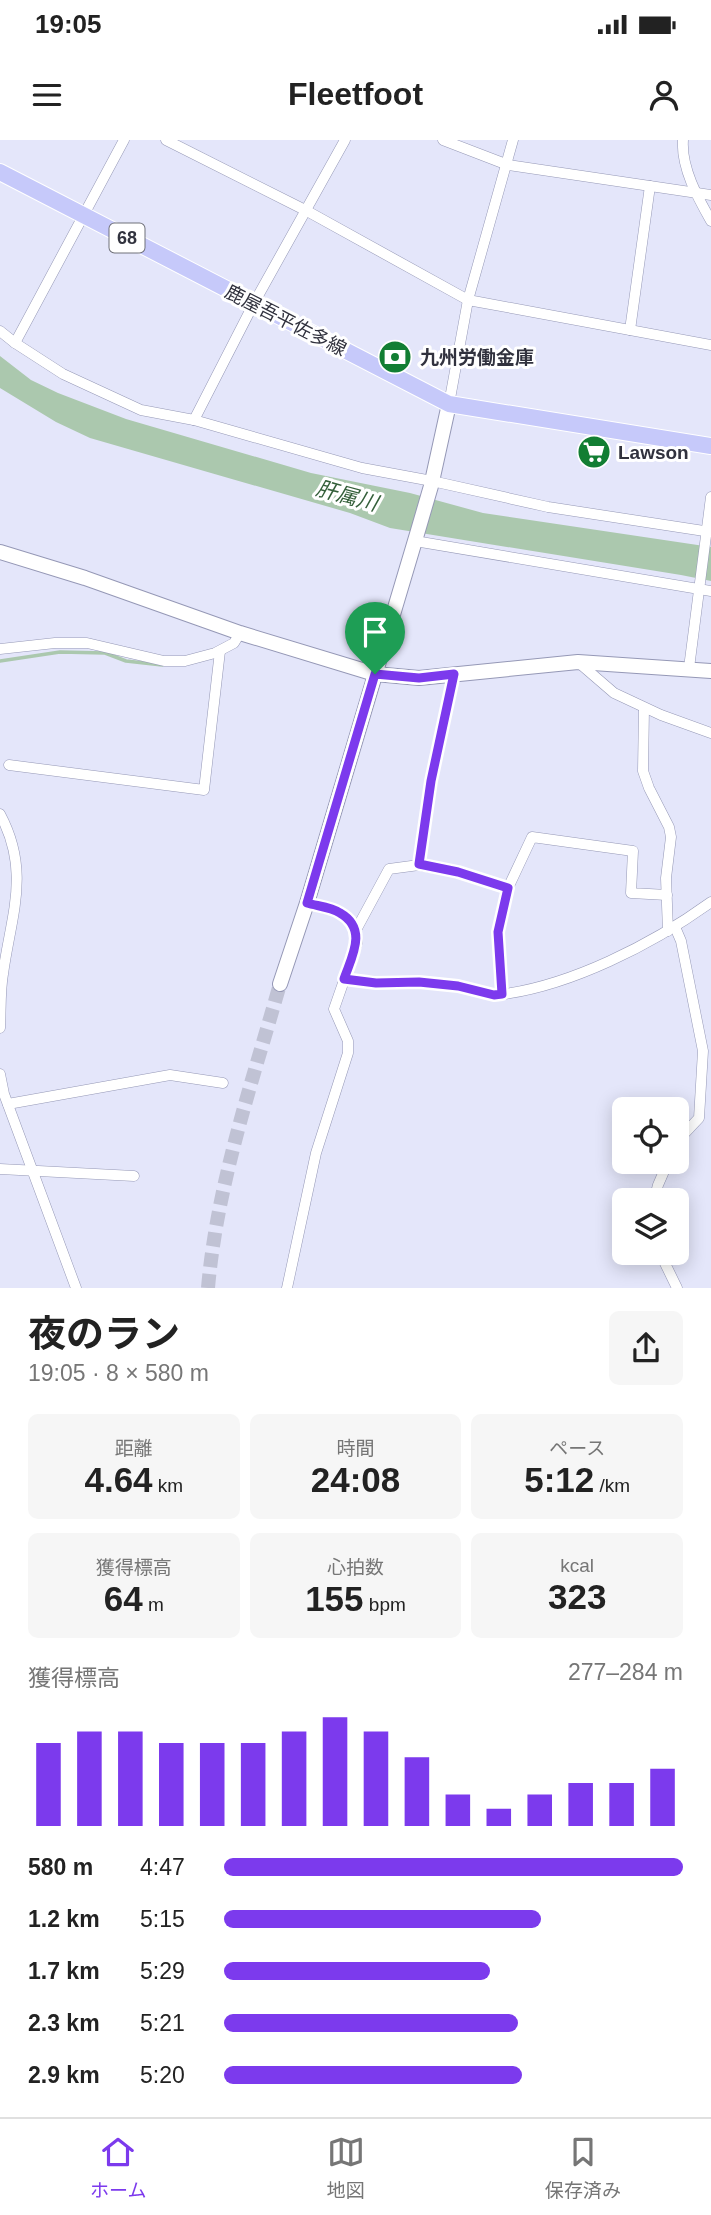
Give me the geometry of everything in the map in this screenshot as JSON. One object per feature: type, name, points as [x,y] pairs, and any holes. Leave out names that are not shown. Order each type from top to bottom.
[{"type":"main road","name":"鹿屋吾平佐多線","points":[[0,172],[449,404],[711,446]]},
{"type":"street","points":[[15,343],[124,140]]},
{"type":"street","points":[[166,140],[307,211],[468,300],[711,345]]},
{"type":"street","points":[[194,420],[254,303],[345,140]]},
{"type":"street","points":[[443,140],[508,164],[711,195]]},
{"type":"street","points":[[280,984],[307,903],[432,483],[468,300],[513,140]]},
{"type":"street","points":[[683,140],[682,151],[696,193],[711,221]]},
{"type":"street","points":[[630,330],[650,186]]},
{"type":"street","points":[[0,331],[63,374],[141,410],[194,420],[362,468],[548,507],[707,533]]},
{"type":"street","points":[[689,668],[711,497]]},
{"type":"street","points":[[416,537],[699,586],[711,591]]},
{"type":"street","points":[[0,552],[85,578],[240,633],[375,674],[419,678],[578,662],[711,671]]},
{"type":"street","points":[[0,649],[55,643],[87,643],[110,647],[139,657],[185,661],[220,651],[234,643],[240,633]]},
{"type":"street","points":[[9,765],[204,790],[220,651]]},
{"type":"street","points":[[578,662],[614,693],[644,708],[711,733]]},
{"type":"street","points":[[419,864],[431,781],[454,674]]},
{"type":"street","points":[[644,708],[643,771],[669,827],[671,837],[666,878],[672,929],[681,940],[703,1051],[699,1118],[689,1129]]},
{"type":"street","points":[[0,814],[13,846],[18,875],[17,895],[2,976],[0,1028]]},
{"type":"street","points":[[502,994],[498,932],[508,888],[532,837],[633,851],[631,893],[667,895]]},
{"type":"street","points":[[356,930],[389,870],[419,864],[458,872],[508,888]]},
{"type":"street","points":[[344,979],[376,983],[419,982],[458,986],[494,995],[502,994],[566,978],[634,949],[672,929],[711,902]]},
{"type":"street","points":[[287,1287],[316,1153],[348,1054],[348,1041],[334,1009],[357,943],[356,930],[339,912],[307,903]]},
{"type":"street","points":[[0,1074],[8,1104],[76,1287]]},
{"type":"street","points":[[8,1104],[170,1075],[223,1083]]},
{"type":"street","points":[[0,1170],[134,1176]]},
{"type":"street","points":[[666,1265],[677,1287]]},
{"type":"water","name":"肝属川","points":[[0,356],[31,380],[126,419],[311,473],[410,493],[483,513],[711,547],[711,581],[390,528],[350,513],[90,438],[56,422],[0,388]]},
{"type":"waterway","points":[[0,661],[60,652],[105,653],[126,661],[162,665]]},
{"type":"tunnel","points":[[208,1288],[227,1172],[280,984]]},
{"type":"place","name":"九州労働金庫","points":[[395,357]]},
{"type":"place","name":"Lawson","points":[[594,452]]},
{"type":"route","points":[[375,674],[419,678],[454,674],[431,781],[419,864],[458,872],[508,888],[498,932],[502,994],[494,995],[458,986],[419,982],[376,983],[344,979],[357,943],[356,930],[339,912],[307,903],[375,674]]}]
